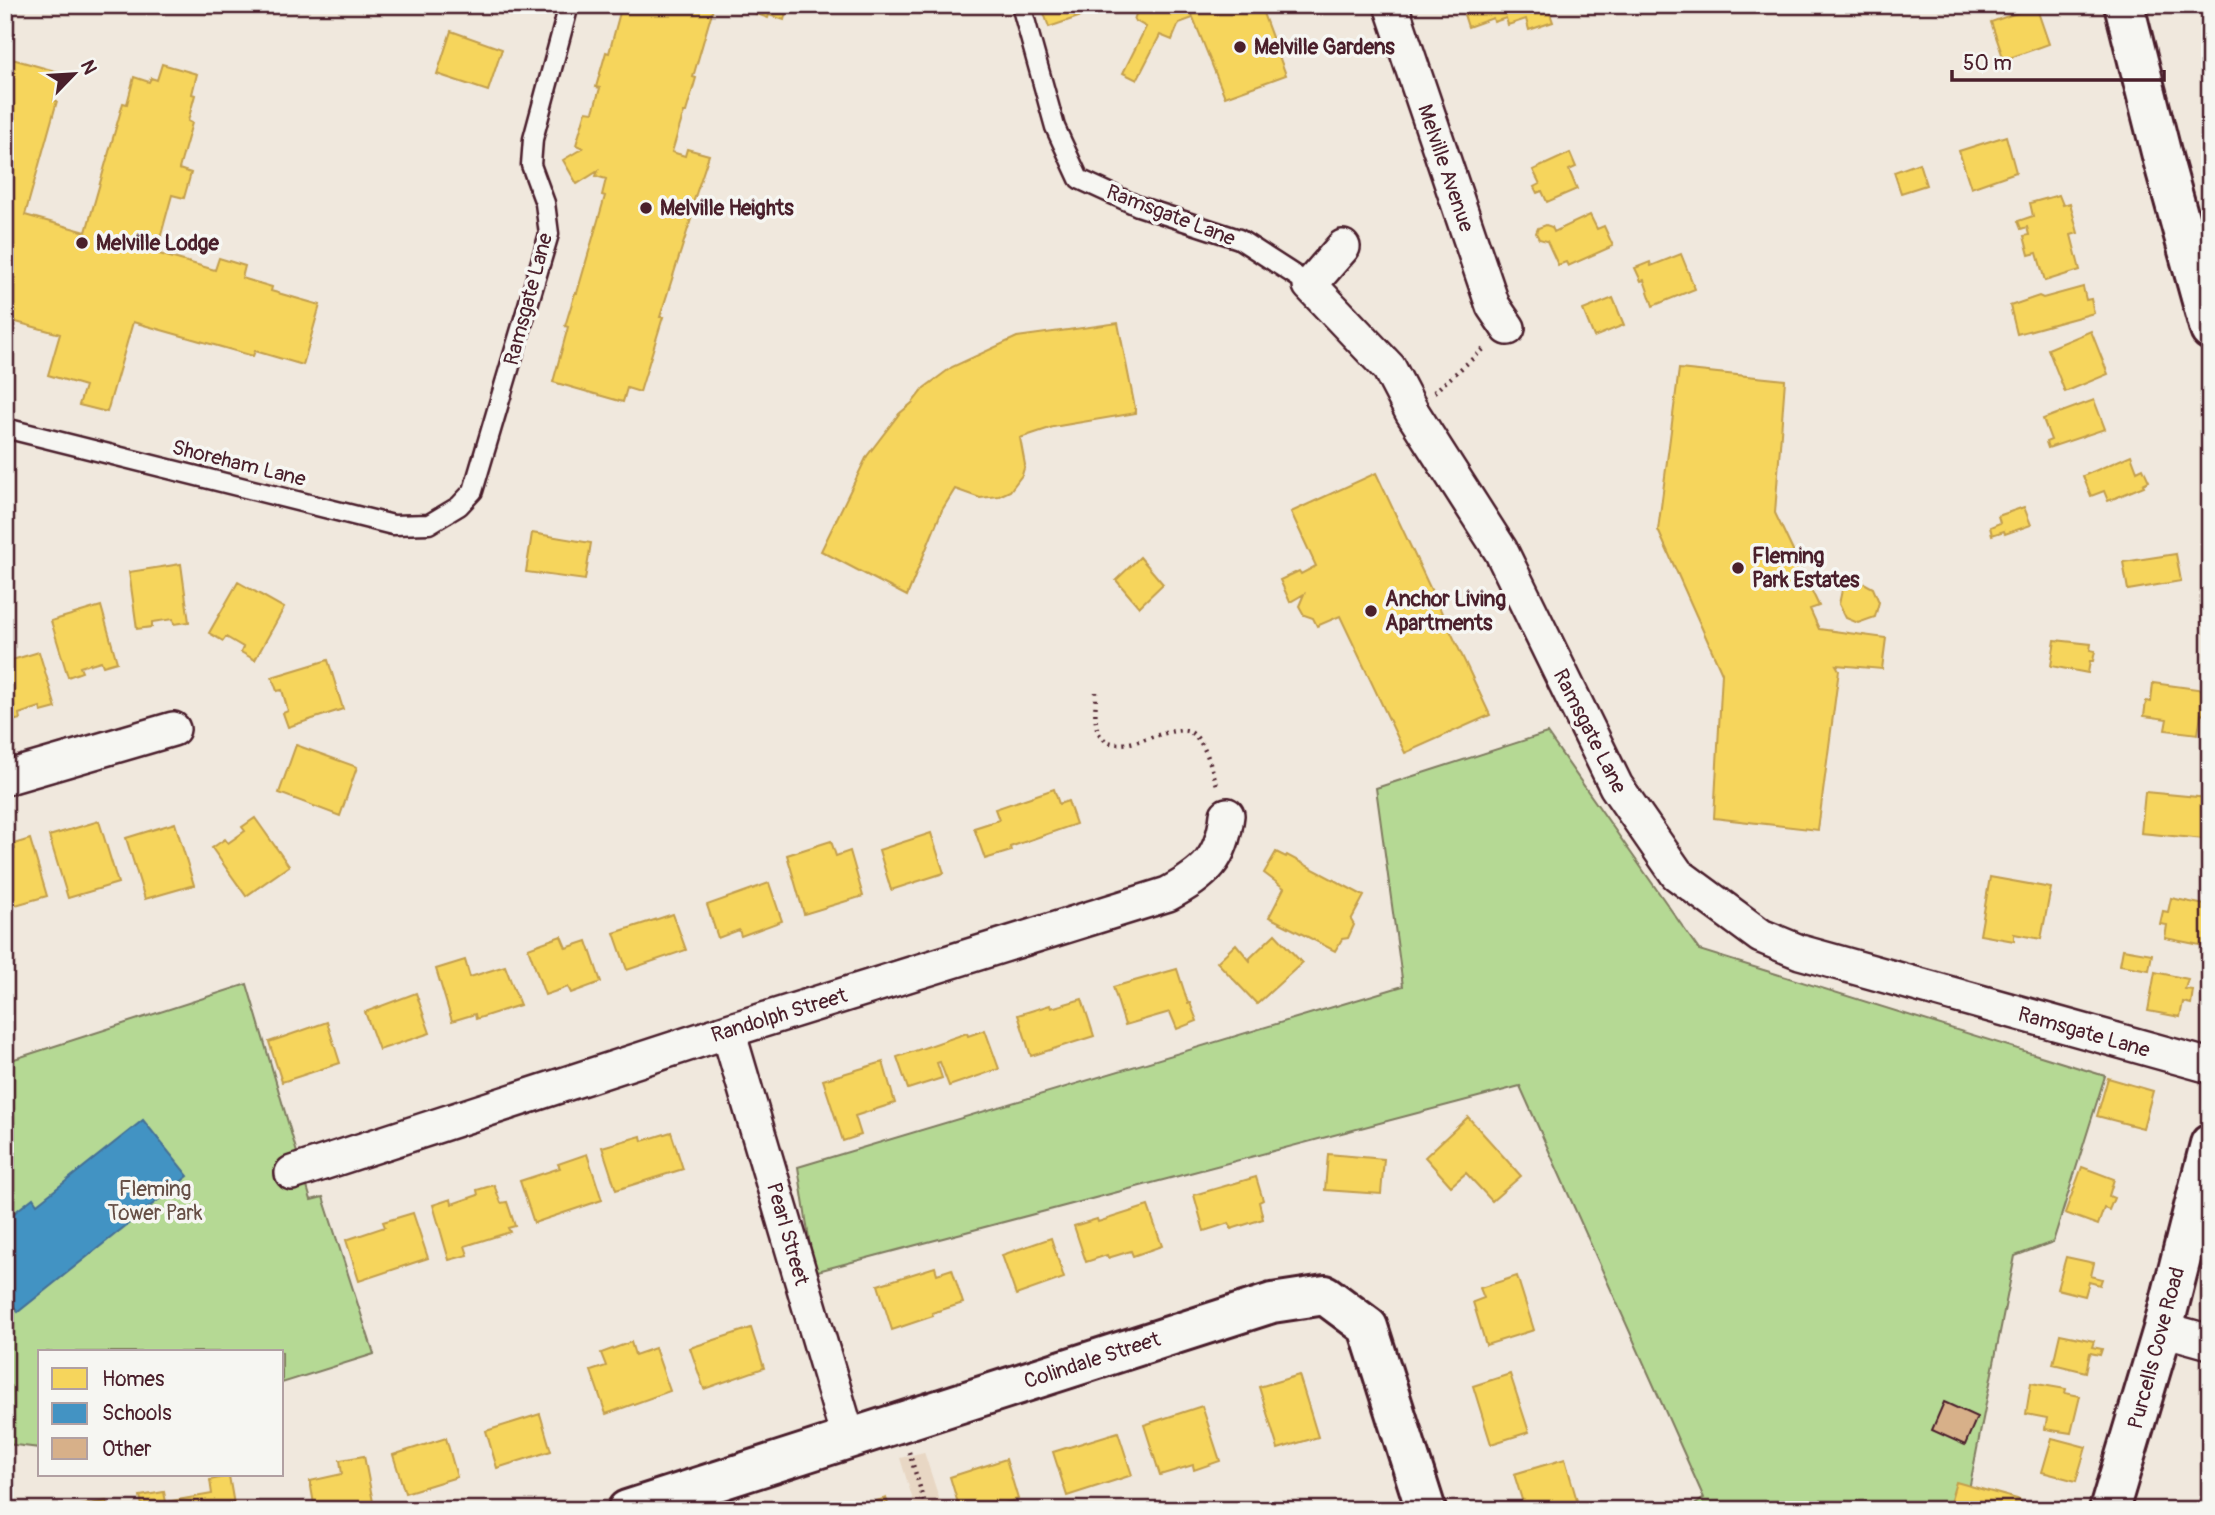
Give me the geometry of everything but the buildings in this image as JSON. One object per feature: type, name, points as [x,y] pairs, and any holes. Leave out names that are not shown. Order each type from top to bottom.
[{"type":"street","name":"Melville Avenue","points":[[1391,5],[1493,306],[1507,328]]},
{"type":"street","points":[[2124,5],[2210,330]]},
{"type":"street","points":[[1310,285],[1343,247]]},
{"type":"street","name":"Ramsgate Lane","points":[[1310,285],[1389,368],[1412,412],[1501,551],[1616,786],[1677,874],[1761,936],[1800,952],[2210,1066]]},
{"type":"street","points":[[5,778],[173,729]]},
{"type":"street","name":"Randolph Street","points":[[292,1173],[728,1031],[1168,894],[1193,878],[1215,858],[1224,839],[1227,815]]},
{"type":"street","name":"Pearl Street","points":[[728,1031],[848,1437]]},
{"type":"street","name":"Purcells Cove Road","points":[[2109,1510],[2163,1329],[2210,1144]]},
{"type":"street","name":"Colindale Street","points":[[627,1510],[1272,1303],[1325,1295],[1368,1327],[1426,1510]]},
{"type":"street","points":[[2163,1329],[2210,1342]]},
{"type":"lane","name":"Ramsgate Lane","points":[[459,506],[473,491],[549,234],[545,202],[531,165],[533,139],[569,5]]},
{"type":"lane","name":"Ramsgate Lane","points":[[1021,5],[1055,127],[1079,179],[1138,206],[1239,239],[1310,285]]},
{"type":"lane","name":"Shoreham Lane","points":[[5,428],[393,525],[429,524],[459,506]]},
{"type":"path","points":[[1412,412],[1507,328]]},
{"type":"path","points":[[1096,692],[1097,727],[1100,737],[1111,743],[1136,742],[1182,730],[1192,732],[1202,745],[1227,815]]},
{"type":"path","points":[[899,1422],[928,1510]]},
{"type":"shaded area","points":[[924,1452],[943,1510],[916,1510],[900,1458]]},
{"type":"green space","points":[[1547,733],[1699,950],[2105,1076],[2053,1242],[2015,1256],[1965,1510],[1688,1510],[1704,1498],[1520,1086],[814,1272],[798,1167],[1403,986],[1376,788]]},
{"type":"green space","name":"Fleming Tower Park","points":[[247,984],[311,1200],[323,1197],[374,1354],[284,1382],[284,1350],[38,1350],[38,1448],[7,1444],[5,1451],[5,1062]]},
{"type":"place","name":"Melville Gardens","points":[[1240,47]]},
{"type":"place","name":"Melville Heights","points":[[646,208]]},
{"type":"place","name":"Melville Lodge","points":[[82,243]]},
{"type":"place","name":"Fleming Park Estates","points":[[1738,568]]},
{"type":"place","name":"Anchor Living Apartments","points":[[1371,611]]}]
